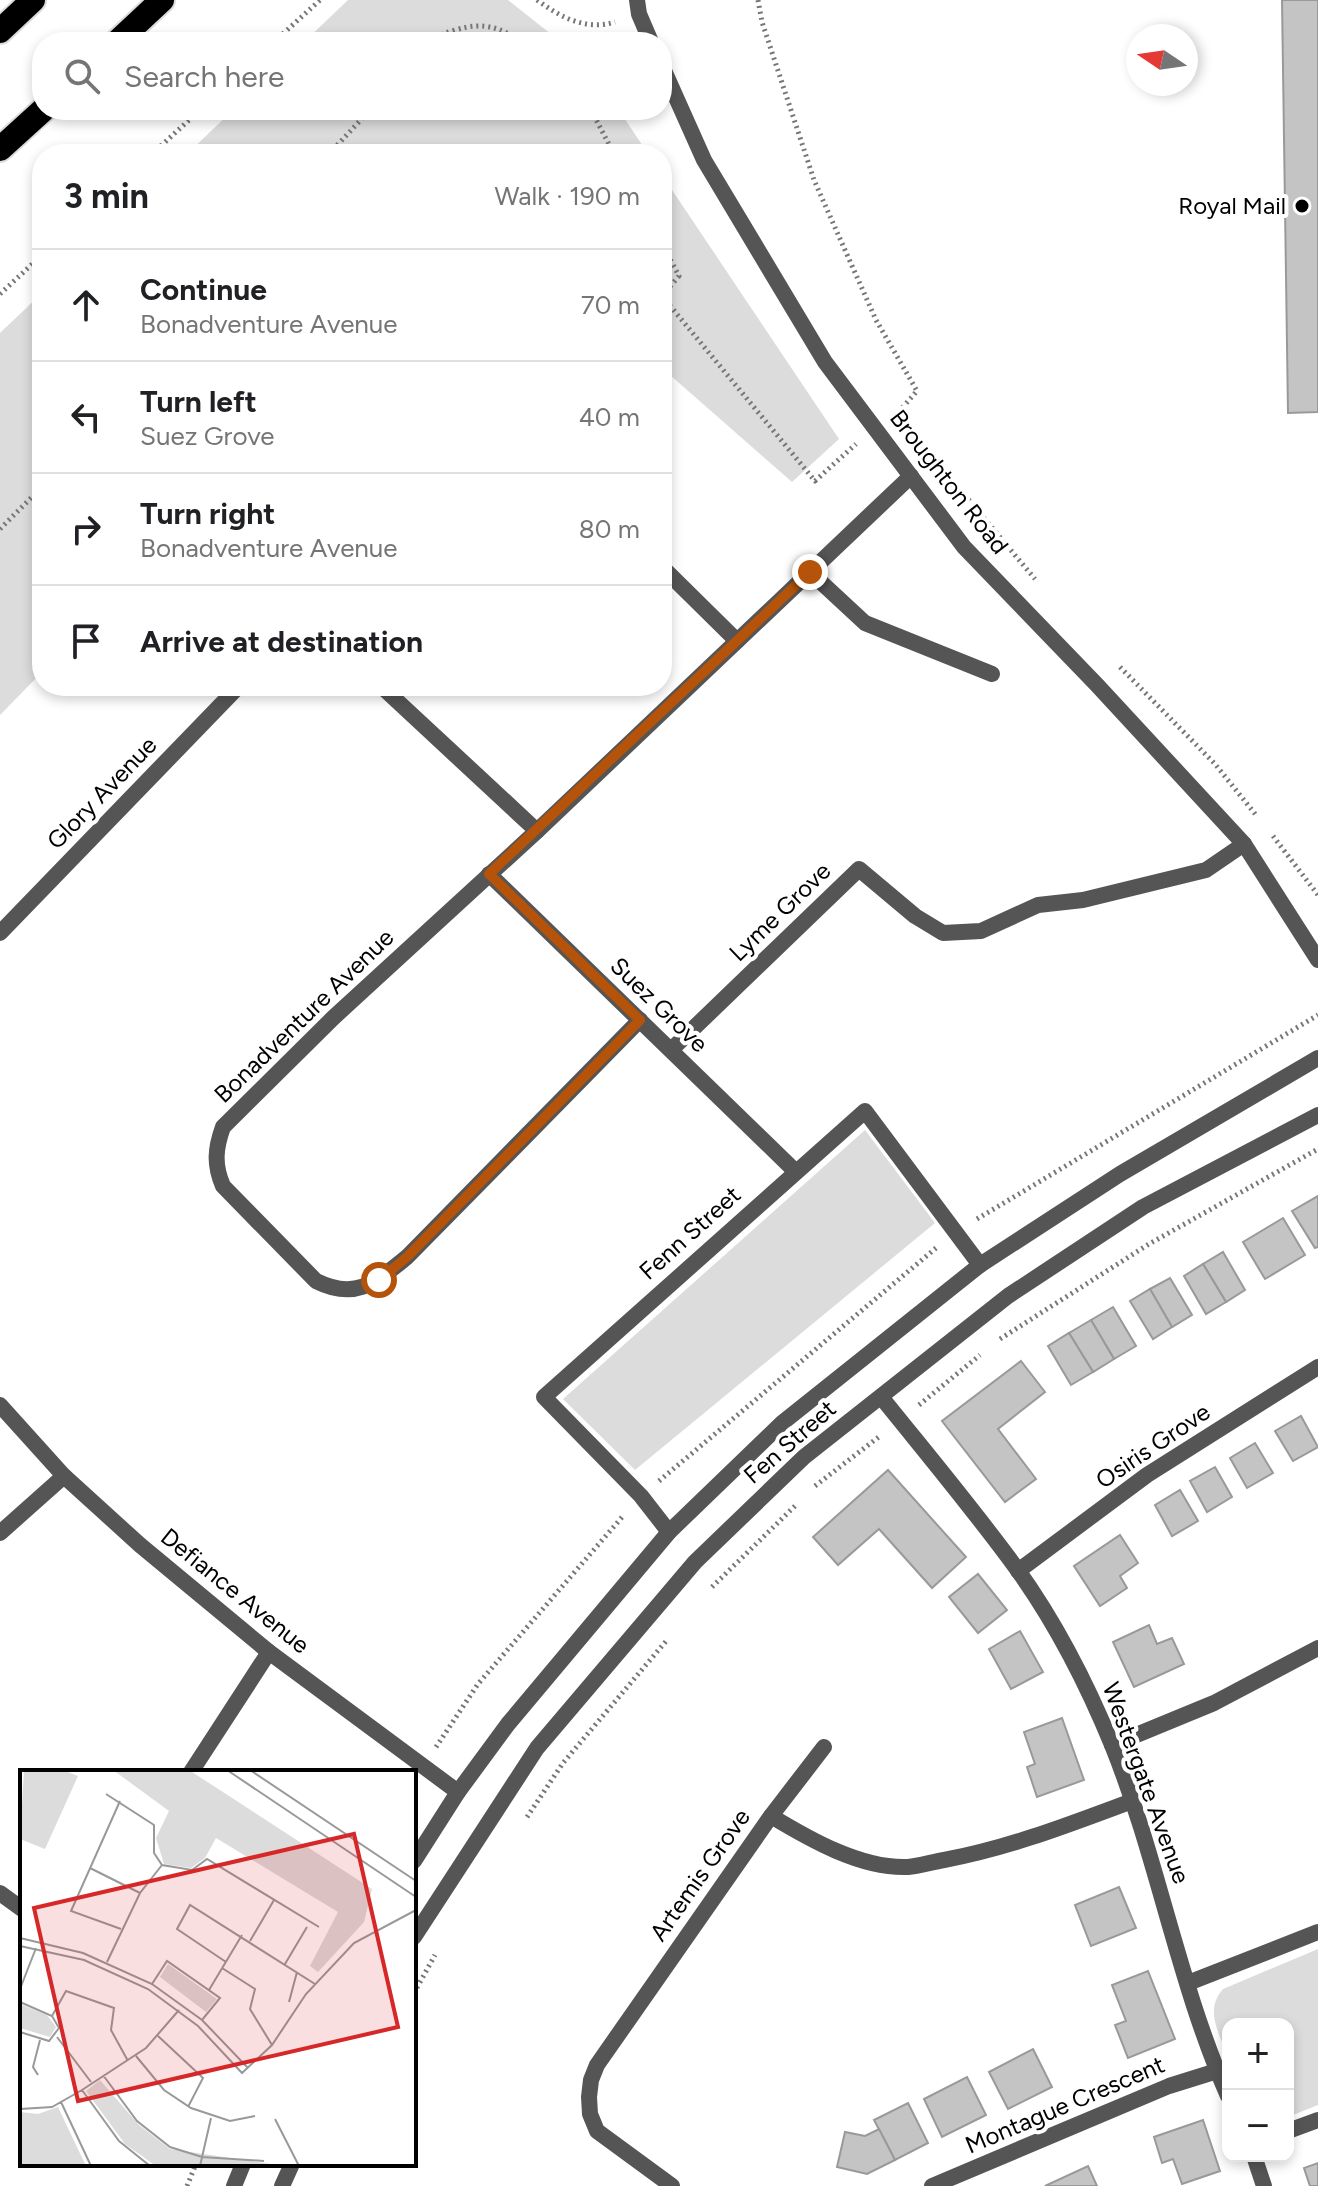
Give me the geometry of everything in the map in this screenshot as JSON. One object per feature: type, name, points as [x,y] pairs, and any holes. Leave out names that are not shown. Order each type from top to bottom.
[{"type":"highway","points":[[0,31],[33,0]]},
{"type":"highway","points":[[128,32],[162,0]]},
{"type":"highway","points":[[0,149],[32,120]]},
{"type":"street","points":[[638,7],[647,32]]},
{"type":"street","name":"Broughton Road","points":[[672,88],[704,160],[825,362],[964,547],[1244,844],[1318,960]]},
{"type":"street","name":"Bonadventure Avenue","points":[[640,1020],[398,1265],[379,1280],[353,1290],[334,1290],[316,1281],[223,1186],[215,1169],[217,1145],[223,1127],[333,1018],[537,831],[911,476]]},
{"type":"street","points":[[810,572],[865,623],[992,674]]},
{"type":"street","points":[[672,577],[737,641]]},
{"type":"street","name":"Glory Avenue","points":[[0,933],[229,696]]},
{"type":"street","points":[[392,696],[537,831]]},
{"type":"street","name":"Lyme Grove","points":[[671,1050],[859,869],[915,916],[943,933],[981,931],[1038,905],[1083,900],[1206,870],[1244,844]]},
{"type":"street","name":"Suez Grove","points":[[489,874],[795,1171]]},
{"type":"street","name":"Fen Street","points":[[416,1858],[458,1792],[508,1724],[669,1532],[782,1423],[980,1265],[1120,1174],[1318,1058]]},
{"type":"street","name":"Fenn Street","points":[[669,1532],[641,1496],[544,1397],[865,1111],[980,1265]]},
{"type":"street","name":"Fen Street","points":[[416,1934],[537,1748],[695,1562],[804,1457],[1008,1296],[1143,1207],[1318,1115]]},
{"type":"street","name":"Osiris Grove","points":[[1018,1571],[1147,1475],[1318,1367]]},
{"type":"street","name":"Westergate Avenue","points":[[882,1398],[1018,1571],[1078,1669],[1112,1745],[1132,1801],[1188,1983],[1225,2090]]},
{"type":"street","name":"Defiance Avenue","points":[[0,1405],[64,1476],[140,1545],[269,1652],[458,1792]]},
{"type":"street","points":[[0,1533],[64,1476]]},
{"type":"street","points":[[1112,1745],[1214,1703],[1318,1648]]},
{"type":"street","points":[[192,1770],[269,1652]]},
{"type":"street","points":[[771,1816],[824,1747]]},
{"type":"street","name":"Artemis Grove","points":[[672,2186],[597,2131],[590,2114],[591,2080],[597,2065],[771,1816],[813,1842],[861,1860],[906,1867],[981,1853],[1132,1801]]},
{"type":"street","points":[[0,1893],[20,1908]]},
{"type":"street","points":[[1188,1983],[1318,1932]]},
{"type":"street","name":"Montague Crescent","points":[[932,2186],[1169,2086],[1217,2071]]},
{"type":"street","points":[[1294,2129],[1318,2120]]},
{"type":"street","points":[[1256,2162],[1264,2186]]},
{"type":"street","points":[[234,2186],[242,2166]]},
{"type":"street","points":[[282,2186],[291,2166]]},
{"type":"path","points":[[285,32],[320,0]]},
{"type":"path","points":[[537,0],[558,16],[601,26],[638,7]]},
{"type":"path","points":[[758,0],[762,22],[814,180],[876,320],[917,391],[893,417]]},
{"type":"path","points":[[449,32],[476,24],[506,32]]},
{"type":"path","points":[[163,144],[189,120]]},
{"type":"path","points":[[338,144],[361,120]]},
{"type":"path","points":[[596,120],[609,144]]},
{"type":"path","points":[[672,263],[679,276],[672,284]]},
{"type":"path","points":[[0,294],[32,264]]},
{"type":"path","points":[[672,308],[815,481],[858,442]]},
{"type":"path","points":[[917,439],[1043,589]]},
{"type":"path","points":[[0,529],[32,497]]},
{"type":"path","points":[[1118,665],[1215,764],[1263,823]]},
{"type":"path","points":[[1273,835],[1318,895]]},
{"type":"path","points":[[703,1597],[818,1484],[1000,1339],[1149,1244],[1318,1149]]},
{"type":"path","points":[[520,1827],[563,1763],[673,1633]]},
{"type":"path","points":[[416,1989],[436,1953]]},
{"type":"path","points":[[187,2186],[195,2166]]},
{"type":"shaded area","points":[[348,0],[508,0],[548,32],[314,32]]},
{"type":"shaded area","points":[[223,120],[626,120],[641,144],[197,144]]},
{"type":"shaded area","points":[[672,190],[839,439],[792,482],[672,377]]},
{"type":"shaded area","points":[[32,303],[32,682],[0,715],[0,333]]},
{"type":"shaded area","points":[[865,1130],[935,1223],[635,1470],[563,1399]]},
{"type":"shaded area","points":[[1318,1949],[1318,2105],[1294,2115],[1294,2018],[1222,2018],[1222,2042],[1215,2022],[1214,2005],[1223,1989]]},
{"type":"building","name":"Royal Mail","points":[[1282,0],[1318,0],[1318,412],[1288,413]]},
{"type":"building","points":[[1318,1196],[1318,1247],[1315,1248],[1292,1211]]},
{"type":"building","points":[[1283,1218],[1305,1255],[1265,1279],[1243,1242]]},
{"type":"building","points":[[1223,1252],[1245,1290],[1226,1302],[1203,1264]]},
{"type":"building","points":[[1203,1264],[1226,1302],[1206,1314],[1184,1276]]},
{"type":"building","points":[[1170,1278],[1192,1315],[1172,1327],[1150,1289]]},
{"type":"building","points":[[1150,1289],[1172,1327],[1153,1339],[1130,1301]]},
{"type":"building","points":[[1113,1307],[1136,1346],[1114,1359],[1091,1320]]},
{"type":"building","points":[[1091,1320],[1114,1359],[1093,1372],[1069,1333]]},
{"type":"building","points":[[1069,1333],[1093,1372],[1071,1385],[1048,1346]]},
{"type":"building","points":[[1021,1361],[1045,1392],[998,1429],[1036,1479],[1005,1502],[942,1421]]},
{"type":"building","points":[[1301,1416],[1318,1447],[1293,1461],[1275,1431]]},
{"type":"building","points":[[1255,1443],[1273,1473],[1247,1488],[1230,1458]]},
{"type":"building","points":[[1215,1467],[1232,1497],[1207,1512],[1190,1481]]},
{"type":"building","points":[[888,1470],[966,1557],[932,1588],[879,1529],[838,1565],[813,1537]]},
{"type":"building","points":[[1180,1490],[1198,1521],[1172,1536],[1155,1505]]},
{"type":"building","points":[[1120,1535],[1138,1563],[1120,1576],[1127,1588],[1100,1606],[1074,1566]]},
{"type":"building","points":[[978,1574],[1007,1610],[978,1633],[949,1597]]},
{"type":"building","points":[[1149,1625],[1157,1644],[1172,1638],[1184,1664],[1134,1687],[1113,1642]]},
{"type":"building","points":[[1020,1631],[1043,1672],[1011,1689],[989,1649]]},
{"type":"building","points":[[1062,1718],[1084,1780],[1037,1797],[1027,1767],[1035,1764],[1024,1732]]},
{"type":"building","points":[[1119,1887],[1136,1928],[1091,1946],[1075,1905]]},
{"type":"building","points":[[1148,1971],[1175,2039],[1128,2058],[1115,2025],[1126,2021],[1112,1985]]},
{"type":"building","points":[[1033,2049],[1052,2087],[1008,2109],[989,2072]]},
{"type":"building","points":[[967,2077],[986,2115],[942,2137],[924,2099]]},
{"type":"building","points":[[908,2103],[928,2143],[895,2160],[874,2120]]},
{"type":"building","points":[[1203,2120],[1220,2171],[1182,2184],[1173,2159],[1162,2163],[1154,2137]]},
{"type":"building","points":[[879,2129],[895,2160],[867,2174],[837,2167],[845,2132],[865,2136]]},
{"type":"building","points":[[1318,2163],[1318,2186],[1310,2186],[1304,2168]]},
{"type":"building","points":[[1088,2166],[1097,2186],[1045,2186]]},
{"type":"place","name":"Royal Mail","points":[[1302,206]]},
{"type":"route","points":[[379,1280],[407,1257],[640,1020],[489,874],[810,572]]}]
